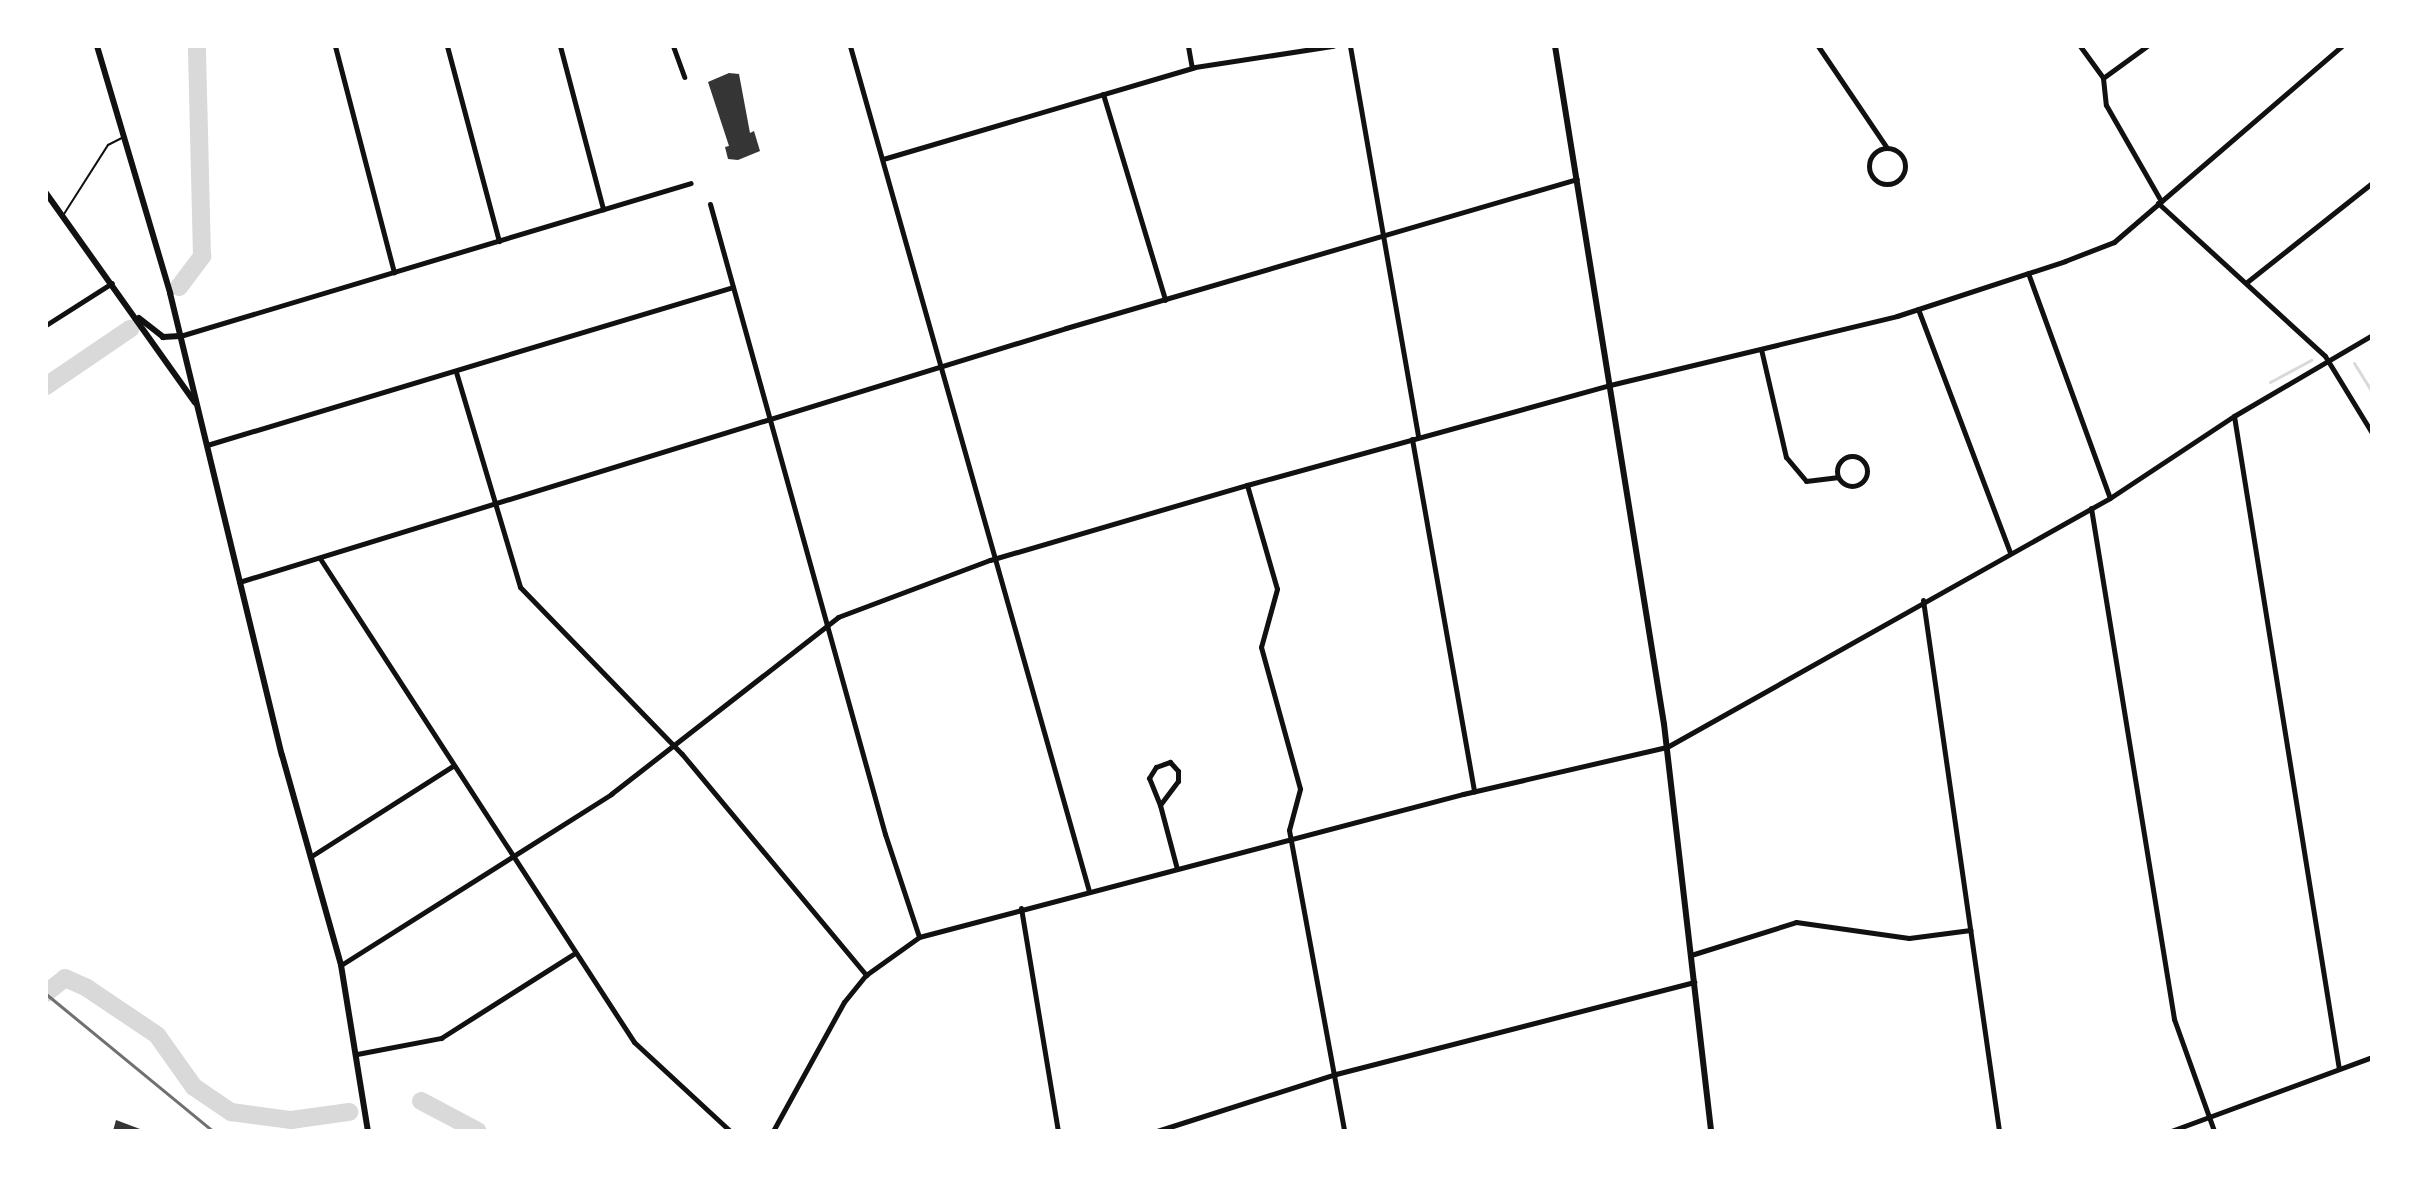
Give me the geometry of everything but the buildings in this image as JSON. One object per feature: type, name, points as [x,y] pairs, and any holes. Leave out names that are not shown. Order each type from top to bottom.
[{"type":"street","points":[[97,46],[180,336],[239,582],[341,965],[368,1131]]},
{"type":"street","points":[[335,46],[394,272]]},
{"type":"street","points":[[447,46],[499,241]]},
{"type":"street","points":[[560,46],[603,209]]},
{"type":"street","points":[[673,46],[684,77]]},
{"type":"street","points":[[850,46],[1089,891]]},
{"type":"street","points":[[1188,46],[1192,68]]},
{"type":"street","points":[[883,159],[1192,68],[1333,46]]},
{"type":"street","points":[[1350,46],[1474,792]]},
{"type":"street","points":[[1555,46],[1667,747],[1711,1131]]},
{"type":"street","points":[[1818,46],[1887,148],[1899,153],[1905,168],[1895,182],[1884,185],[1874,180],[1868,166],[1876,151],[1887,148]]},
{"type":"street","points":[[2080,46],[2103,78],[2106,105],[2160,202],[2328,360],[2372,433]]},
{"type":"street","points":[[2103,78],[2147,46]]},
{"type":"street","points":[[341,965],[513,858],[674,745],[829,625],[994,559],[1247,485],[1610,385],[1918,309],[2114,242],[2342,46]]},
{"type":"street","points":[[1103,94],[1165,300]]},
{"type":"street","points":[[239,582],[321,560],[942,366],[1577,179]]},
{"type":"street","points":[[46,193],[139,318],[163,337],[180,336],[691,183]]},
{"type":"street","points":[[2247,282],[2372,183]]},
{"type":"street","points":[[710,204],[885,834],[919,937]]},
{"type":"street","points":[[2028,273],[2110,498]]},
{"type":"street","points":[[46,325],[112,283]]},
{"type":"street","points":[[207,445],[733,287]]},
{"type":"street","points":[[1918,309],[2010,552]]},
{"type":"street","points":[[139,318],[143,332],[197,405]]},
{"type":"street","points":[[773,1131],[844,1002],[866,975],[919,937],[1474,792],[1667,747],[1923,600],[2110,498],[2234,416],[2372,335]]},
{"type":"street","points":[[1761,349],[1791,467],[1806,481],[1837,477],[1857,485],[1864,483],[1868,467],[1847,456],[1837,467],[1837,477]]},
{"type":"street","points":[[456,372],[520,587],[674,745],[866,975]]},
{"type":"street","points":[[2234,416],[2339,1069]]},
{"type":"street","points":[[1247,485],[1277,589],[1261,647],[1300,789],[1290,839],[1336,1074],[1344,1131]]},
{"type":"street","points":[[2091,508],[2174,1019],[2214,1131]]},
{"type":"street","points":[[321,560],[634,1042],[730,1131]]},
{"type":"street","points":[[1923,600],[1999,1131]]},
{"type":"street","points":[[1160,805],[1178,781],[1178,771],[1170,762],[1156,767],[1149,778],[1160,805],[1177,869]]},
{"type":"street","points":[[310,857],[453,766]]},
{"type":"street","points":[[1021,908],[1058,1131]]},
{"type":"street","points":[[1691,955],[1796,922],[1909,938],[1970,930]]},
{"type":"street","points":[[357,1054],[441,1038],[575,953]]},
{"type":"street","points":[[1157,1131],[1336,1074],[1694,982]]},
{"type":"street","points":[[2171,1131],[2372,1057]]},
{"type":"lane","points":[[62,216],[108,145],[123,137]]},
{"type":"waterway","points":[[179,287],[202,256],[197,46]]},
{"type":"waterway","points":[[46,386],[130,329]]},
{"type":"waterway","points":[[2270,382],[2311,360]]},
{"type":"waterway","points":[[2354,363],[2372,392]]},
{"type":"waterway","points":[[46,993],[65,978],[87,988],[157,1035],[194,1087],[231,1112],[291,1120],[349,1112]]},
{"type":"waterway","points":[[421,1101],[478,1131]]},
{"type":"railway","points":[[46,994],[213,1131]]}]
